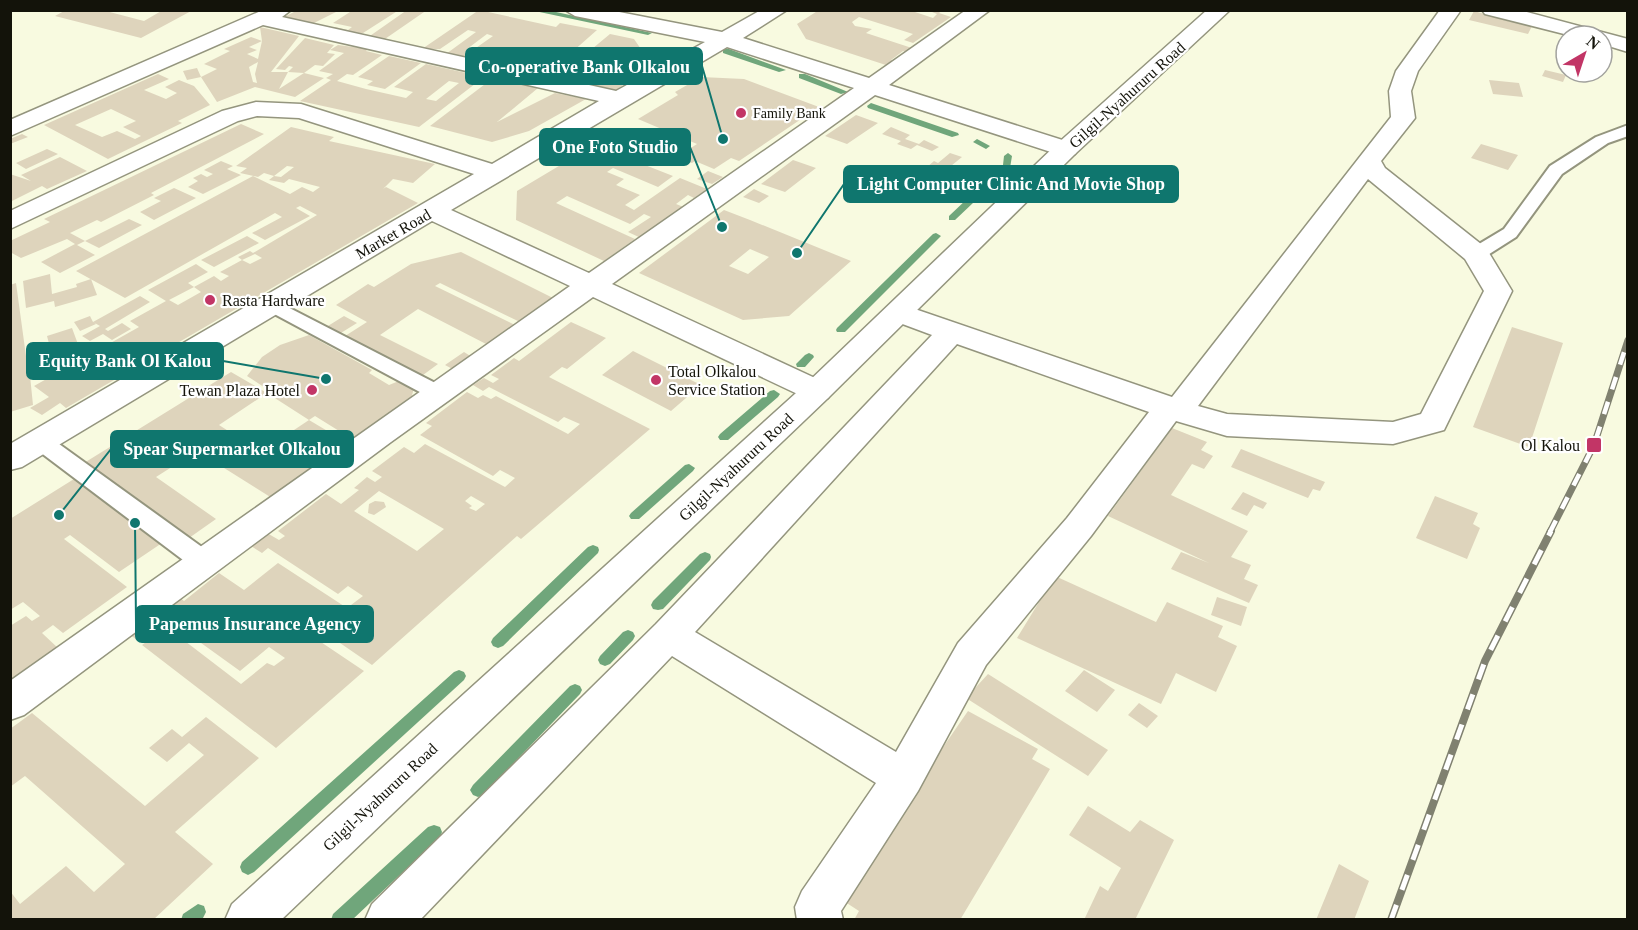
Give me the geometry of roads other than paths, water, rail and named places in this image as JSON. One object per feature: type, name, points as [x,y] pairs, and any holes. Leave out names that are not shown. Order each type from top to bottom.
[{"type":"street","points":[[575,10],[725,39],[1066,149]]},
{"type":"street","name":"Market Road","points":[[10,459],[619,99],[777,10]]},
{"type":"street","points":[[10,703],[438,393],[875,87],[980,10]]},
{"type":"street","name":"Gilgil-Nyahururu Road","points":[[248,920],[817,391],[1066,149],[1220,10]]},
{"type":"street","points":[[820,920],[818,907],[903,778],[972,654],[1174,410],[1403,118],[1400,91],[1407,71],[1451,10]]},
{"type":"street","points":[[1492,10],[1554,25]]},
{"type":"street","points":[[10,129],[272,15],[619,99]]},
{"type":"street","points":[[10,221],[230,116],[255,109],[301,111],[496,173]]},
{"type":"street","points":[[899,313],[1174,410],[1227,425],[1393,433],[1433,422],[1498,291],[1476,254],[1376,173],[1368,161]]},
{"type":"street","points":[[433,211],[817,391]]},
{"type":"street","points":[[388,920],[669,635],[952,331]]},
{"type":"street","points":[[669,635],[903,778]]},
{"type":"lane","points":[[1476,254],[1510,233],[1556,170],[1602,140],[1628,130]]},
{"type":"lane","points":[[272,305],[438,393]]},
{"type":"lane","points":[[40,441],[204,562]]},
{"type":"waterway","points":[[533,10],[648,33]]},
{"type":"waterway","points":[[726,51],[782,70]]},
{"type":"waterway","points":[[802,76],[844,92]]},
{"type":"waterway","points":[[871,106],[955,135]]},
{"type":"waterway","points":[[977,142],[986,146]]},
{"type":"waterway","points":[[952,218],[1007,166],[1008,156]]},
{"type":"waterway","points":[[841,330],[936,236]]},
{"type":"waterway","points":[[801,364],[809,357]]},
{"type":"waterway","points":[[724,437],[774,394]]},
{"type":"waterway","points":[[635,516],[689,468]]},
{"type":"waterway","points":[[498,642],[593,550]]},
{"type":"waterway","points":[[658,605],[705,557]]},
{"type":"waterway","points":[[605,660],[628,636]]},
{"type":"waterway","points":[[248,867],[459,676]]},
{"type":"waterway","points":[[478,790],[575,690]]},
{"type":"waterway","points":[[339,920],[434,832]]},
{"type":"waterway","points":[[189,920],[198,912]]},
{"type":"railway","points":[[1550,532],[1594,445],[1628,340]]},
{"type":"railway","points":[[1391,920],[1485,661],[1551,531]]},
{"type":"place","name":"Family Bank","points":[[741,113]]},
{"type":"place","name":"Co-operative Bank Olkalou","points":[[723,139]]},
{"type":"place","name":"One Foto Studio","points":[[722,227]]},
{"type":"place","name":"Light Computer Clinic And Movie Shop","points":[[797,253]]},
{"type":"place","name":"Rasta Hardware","points":[[210,300]]},
{"type":"place","name":"Equity Bank Ol Kalou","points":[[326,379]]},
{"type":"place","name":"Total Olkalou Service Station","points":[[656,380]]},
{"type":"place","name":"Tewan Plaza Hotel","points":[[312,390]]},
{"type":"place","name":"Ol Kalou","points":[[1594,445]]},
{"type":"place","name":"Spear Supermarket Olkalou","points":[[59,515]]},
{"type":"place","name":"Papemus Insurance Agency","points":[[135,523]]}]
